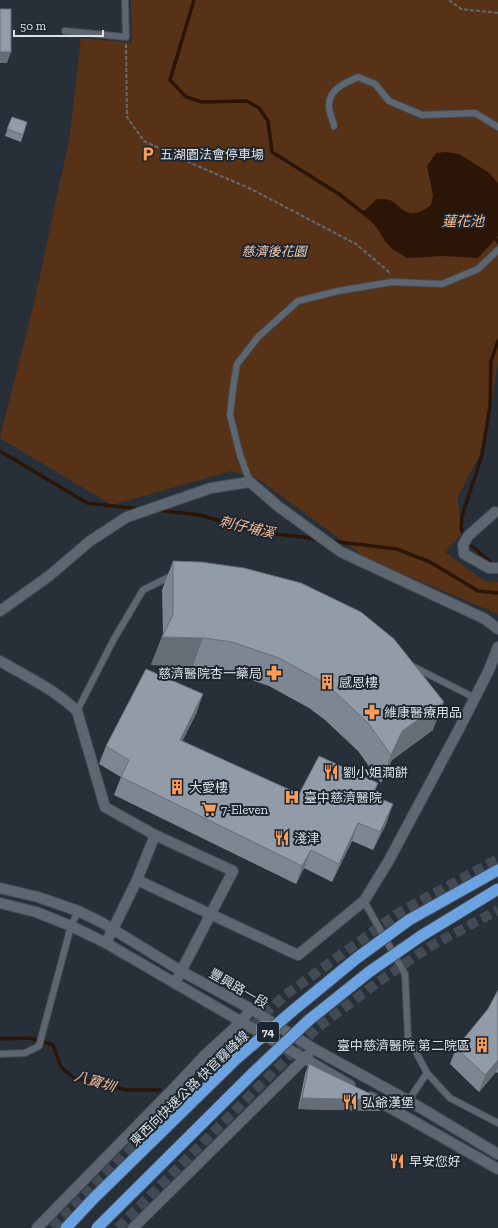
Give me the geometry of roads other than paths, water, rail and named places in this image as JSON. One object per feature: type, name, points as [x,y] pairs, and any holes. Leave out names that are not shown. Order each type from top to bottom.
[{"type":"highway","name":"東西向快速公路 快官霧峰線","points":[[66,1228],[93,1199],[236,1059],[296,1008],[357,958],[408,920],[498,870]]},
{"type":"highway","name":"74","points":[[97,1228],[253,1073],[309,1020],[369,972],[421,936],[498,889]]},
{"type":"street","points":[[0,611],[49,576],[90,541],[127,517],[211,488],[250,482],[279,507],[341,552],[485,619],[498,629]]},
{"type":"street","points":[[495,512],[468,536],[463,545],[464,554],[489,568],[498,568]]},
{"type":"street","points":[[137,880],[298,955],[364,901],[388,862],[475,698],[489,670],[498,647]]},
{"type":"street","points":[[0,661],[52,690],[66,700],[77,711],[105,807],[156,835],[233,871],[175,983]]},
{"type":"street","points":[[106,943],[137,880],[156,835]]},
{"type":"street","name":"豐興路一段","points":[[0,888],[38,897],[78,911],[101,922],[113,931],[181,971],[251,1009],[314,1049],[409,1101],[498,1154]]},
{"type":"street","points":[[0,903],[36,912],[71,926],[106,943],[304,1059],[498,1169]]},
{"type":"street","points":[[37,1228],[204,1056],[241,1022],[251,1009]]},
{"type":"street","points":[[133,1228],[314,1049]]},
{"type":"lane","points":[[65,31],[126,37],[125,0]]},
{"type":"lane","points":[[334,126],[329,104],[333,91],[358,78],[375,84],[389,100],[422,115],[475,113],[498,127]]},
{"type":"lane","points":[[250,482],[240,455],[230,414],[237,364],[258,337],[298,301],[338,291],[392,282],[442,284],[478,269],[498,250]]},
{"type":"lane","points":[[77,711],[114,639],[143,590],[177,574]]},
{"type":"lane","points":[[409,663],[415,668],[475,698]]},
{"type":"lane","points":[[430,684],[433,677]]},
{"type":"lane","points":[[364,901],[405,974],[408,1037],[427,1072],[450,1098],[498,1124]]},
{"type":"lane","points":[[0,1054],[25,1053],[39,1046],[71,926],[78,911]]},
{"type":"lane","points":[[400,1113],[427,1072]]},
{"type":"water","name":"蓮花池","points":[[446,152],[459,154],[488,172],[498,183],[498,236],[478,258],[443,256],[407,258],[391,248],[377,228],[363,212],[377,199],[390,200],[409,213],[419,212],[431,205],[433,195],[427,166],[436,153]]},
{"type":"waterway","points":[[194,0],[170,80],[186,97],[202,102],[247,101],[259,108],[268,121],[272,152],[339,194],[371,219]]},
{"type":"waterway","points":[[494,236],[498,242]]},
{"type":"waterway","points":[[465,538],[461,528],[462,516],[482,455],[490,406],[491,361],[498,341]]},
{"type":"waterway","name":"刺仔埔溪","points":[[0,451],[87,503],[140,509]]},
{"type":"waterway","name":"刺仔埔溪","points":[[156,510],[200,515],[258,532],[319,539]]},
{"type":"waterway","name":"刺仔埔溪","points":[[331,541],[397,549],[430,562],[478,591],[498,593]]},
{"type":"waterway","points":[[472,546],[489,561]]},
{"type":"waterway","name":"八寶圳","points":[[0,1039],[30,1038],[53,1045],[61,1067],[74,1078],[127,1090],[160,1090]]},
{"type":"tunnel","points":[[53,1228],[228,1049],[284,996],[400,912],[498,859]]},
{"type":"tunnel","points":[[118,1228],[317,1028],[378,982],[429,947],[498,910]]},
{"type":"place","name":"五湖園法會停車場","points":[[148,154]]},
{"type":"place","name":"慈濟醫院杏一藥局","points":[[274,673]]},
{"type":"place","name":"感恩樓","points":[[327,682]]},
{"type":"place","name":"維康醫療用品","points":[[372,712]]},
{"type":"place","name":"劉小姐潤餅","points":[[331,772]]},
{"type":"place","name":"大愛樓","points":[[177,787]]},
{"type":"place","name":"臺中慈濟醫院","points":[[292,797]]},
{"type":"place","name":"7-Eleven","points":[[209,809]]},
{"type":"place","name":"淺津","points":[[282,838]]},
{"type":"place","name":"臺中慈濟醫院 第二院區","points":[[482,1045]]},
{"type":"place","name":"弘爺漢堡","points":[[350,1102]]},
{"type":"place","name":"早安您好","points":[[397,1161]]},
{"type":"park label","name":"慈濟後花園","points":[[274,251]]}]
